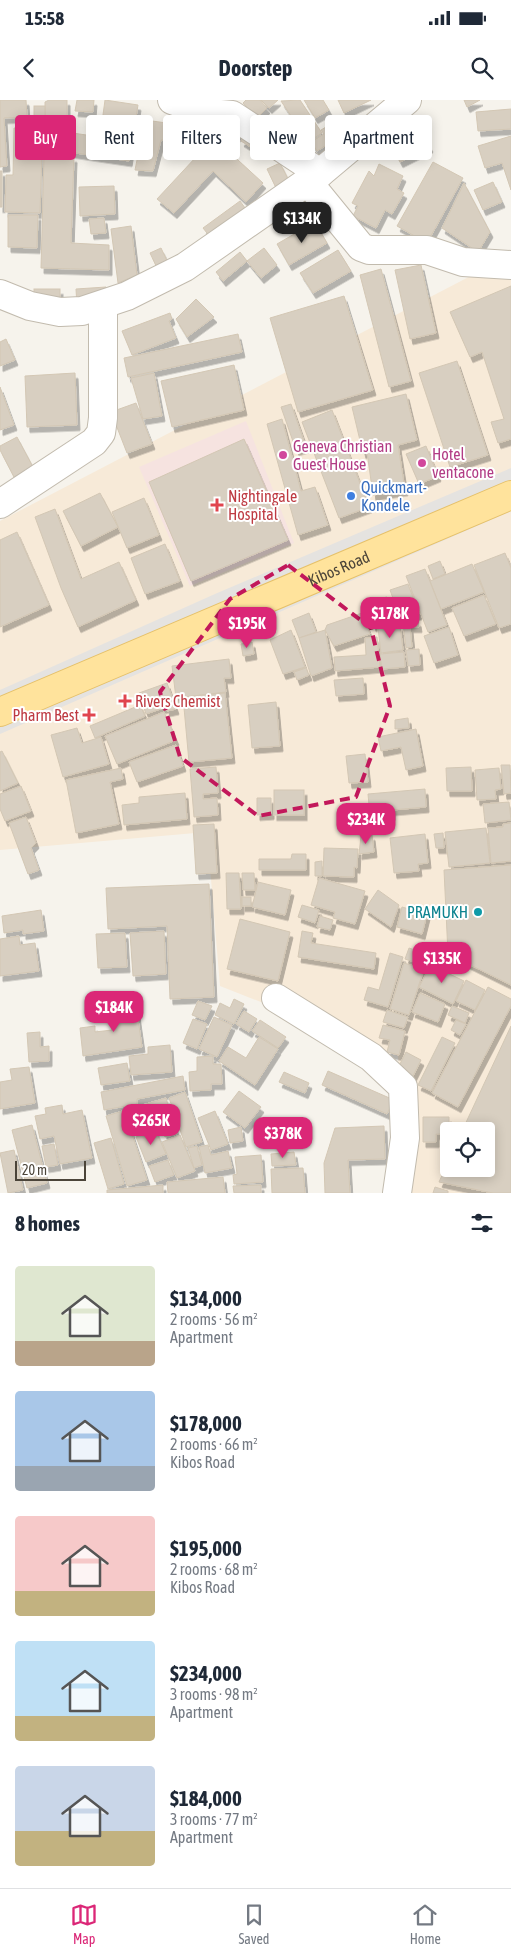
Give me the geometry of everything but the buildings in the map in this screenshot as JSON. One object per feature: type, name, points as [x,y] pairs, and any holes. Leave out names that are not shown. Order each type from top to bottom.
[{"type":"main road","name":"Kibos Road","points":[[0,712],[511,494]]},
{"type":"street","points":[[172,100],[208,113],[232,115],[314,178],[361,247],[369,250],[427,250],[463,262],[511,264]]},
{"type":"street","points":[[0,294],[30,306],[60,312],[82,311],[127,296],[185,268],[314,178],[407,100]]},
{"type":"street","points":[[0,504],[94,442],[101,433],[103,418],[103,305]]},
{"type":"street","points":[[276,998],[371,1057],[403,1087],[405,1138],[397,1193]]},
{"type":"highlighted area","points":[[288,565],[371,628],[390,706],[356,797],[258,816],[180,757],[160,692],[230,599]]},
{"type":"shaded area","points":[[511,255],[511,1193],[405,1193],[398,1056],[220,986],[207,832],[0,850],[0,521]]},
{"type":"shaded area","name":"Nightingale Hospital","points":[[246,421],[294,543],[190,586],[139,467]]},
{"type":"shaded area","points":[[511,468],[511,486],[0,707],[0,690],[215,594]]},
{"type":"shaded area","points":[[511,496],[511,511],[0,734],[0,718]]},
{"type":"place","name":"Geneva Christian Guest House","points":[[283,455]]},
{"type":"place","name":"Hotel ventacone","points":[[422,463]]},
{"type":"place","name":"Quickmart- Kondele","points":[[351,496]]},
{"type":"place","name":"Nightingale Hospital","points":[[217,505]]},
{"type":"place","name":"Rivers Chemist","points":[[125,701]]},
{"type":"place","name":"Pharm Best","points":[[89,715]]},
{"type":"place","name":"PRAMUKH","points":[[478,912]]}]
